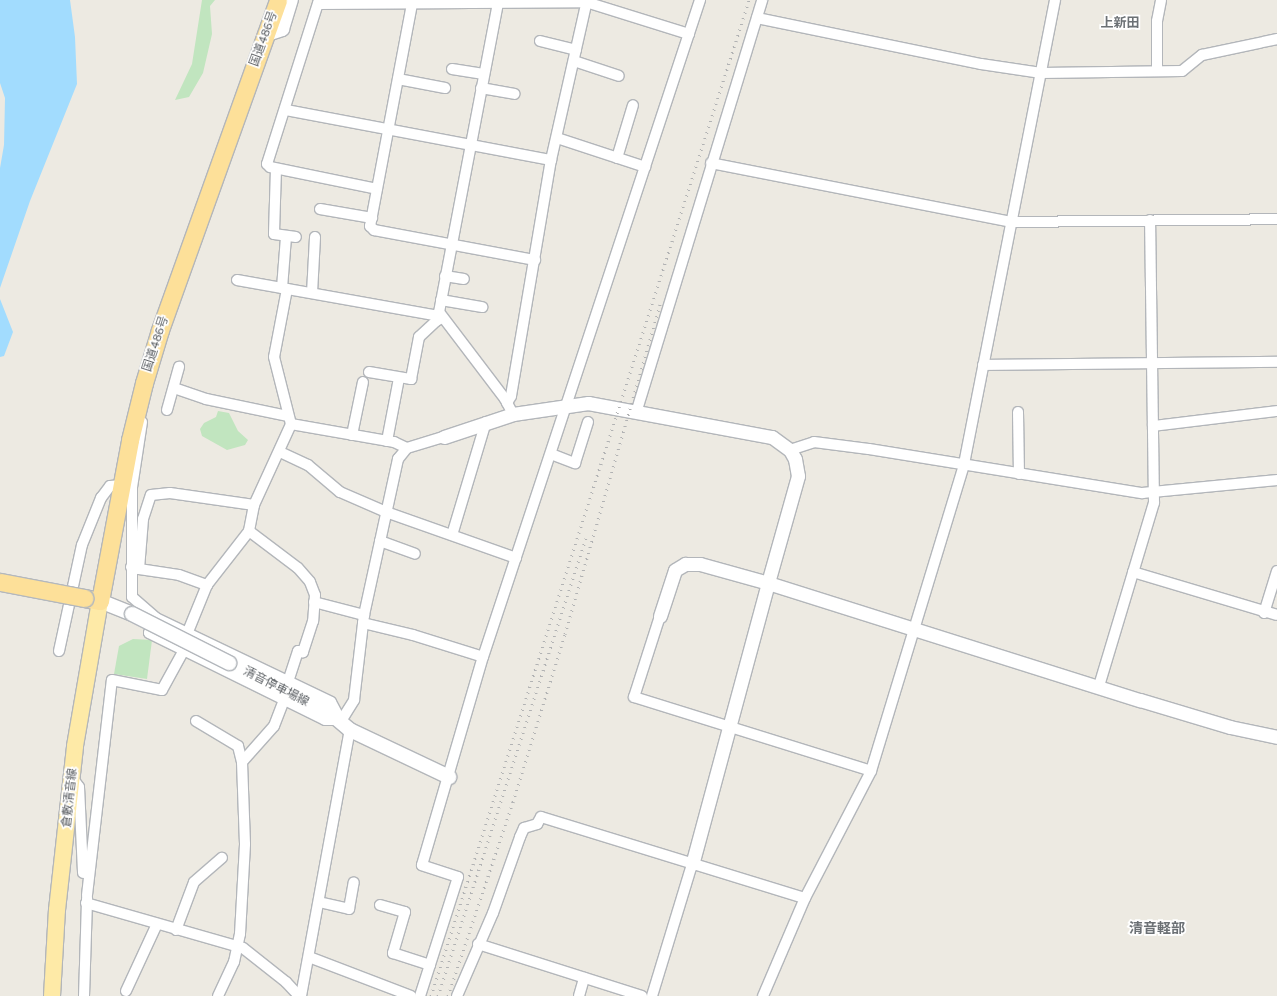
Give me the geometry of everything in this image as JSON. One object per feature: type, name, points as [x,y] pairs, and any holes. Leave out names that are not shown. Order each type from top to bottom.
[{"type":"highway","name":"国道486号","points":[[92,600],[122,485],[138,403],[160,330],[278,0]]},
{"type":"highway","points":[[0,582],[92,600]]},
{"type":"main road","points":[[267,34],[282,29],[291,0]]},
{"type":"main road","name":"清音停車場線","points":[[92,600],[132,614],[449,777]]},
{"type":"main road","name":"倉敷清音線","points":[[52,996],[57,910],[72,777],[90,650],[92,600]]},
{"type":"street","points":[[420,996],[458,877],[422,865],[483,657],[700,0]]},
{"type":"street","points":[[636,413],[710,163],[762,0]]},
{"type":"street","points":[[763,996],[805,898],[871,770],[964,464],[1055,0]]},
{"type":"street","points":[[1157,71],[1157,21],[1161,0]]},
{"type":"street","points":[[377,189],[276,169],[267,164],[286,110],[318,2],[412,4],[587,1],[689,34]]},
{"type":"street","points":[[510,408],[551,160],[558,138],[587,1]]},
{"type":"street","points":[[498,3],[445,276],[441,300],[441,317],[510,408]]},
{"type":"street","points":[[412,4],[370,226],[374,230],[535,260]]},
{"type":"street","points":[[757,18],[981,64],[1041,73],[1182,71],[1202,55],[1277,39]]},
{"type":"street","points":[[540,41],[576,50]]},
{"type":"street","points":[[574,61],[619,76]]},
{"type":"street","points":[[452,69],[484,74]]},
{"type":"street","points":[[398,79],[445,88]]},
{"type":"street","points":[[481,88],[514,94]]},
{"type":"street","points":[[617,158],[633,105]]},
{"type":"street","points":[[286,110],[389,128],[551,160]]},
{"type":"street","points":[[558,138],[645,167]]},
{"type":"street","points":[[710,163],[1011,222],[1277,219]]},
{"type":"street","points":[[187,634],[207,585],[232,550],[249,531],[254,505],[280,452],[289,420],[274,357],[285,288],[291,237],[274,234],[276,169]]},
{"type":"street","points":[[320,209],[372,218]]},
{"type":"street","points":[[1099,686],[1154,503],[1150,220]]},
{"type":"street","points":[[312,293],[315,237]]},
{"type":"street","points":[[445,276],[464,279]]},
{"type":"street","points":[[237,280],[441,317]]},
{"type":"street","points":[[441,300],[482,307]]},
{"type":"street","points":[[369,372],[411,379],[419,337],[441,317]]},
{"type":"street","points":[[983,365],[1277,362]]},
{"type":"street","points":[[168,410],[179,367]]},
{"type":"street","points":[[386,441],[399,378]]},
{"type":"street","points":[[352,435],[363,382]]},
{"type":"street","points":[[174,388],[206,399],[352,435],[386,441],[407,448],[444,438],[486,422],[510,408],[588,403],[608,405],[636,413],[772,436],[790,450],[795,459],[798,476],[727,726],[692,864],[652,996]]},
{"type":"street","points":[[135,568],[132,487],[142,420],[138,403]]},
{"type":"street","points":[[1153,426],[1277,411]]},
{"type":"street","points":[[1018,412],[1019,474]]},
{"type":"street","points":[[452,535],[486,422]]},
{"type":"street","points":[[550,454],[574,462],[588,422]]},
{"type":"street","points":[[790,450],[810,443],[820,443],[1154,493],[1277,480]]},
{"type":"street","points":[[300,996],[319,902],[346,725],[354,700],[363,619],[398,459],[407,448]]},
{"type":"street","points":[[280,452],[308,465],[340,492],[386,512],[516,558]]},
{"type":"street","points":[[59,651],[82,545],[101,498],[110,486],[122,485]]},
{"type":"street","points":[[254,505],[170,493],[151,495],[143,519],[132,597],[156,618],[331,702],[346,725]]},
{"type":"street","points":[[249,531],[303,573],[312,588],[314,602],[313,621],[303,652],[298,651],[288,682]]},
{"type":"street","points":[[380,540],[415,554]]},
{"type":"street","points":[[871,770],[634,697],[675,570],[685,564],[700,564],[768,583],[1230,727],[1277,737]]},
{"type":"street","points":[[135,568],[179,575],[207,585]]},
{"type":"street","points":[[1264,612],[1277,571]]},
{"type":"street","points":[[1133,572],[1277,615]]},
{"type":"street","points":[[314,602],[483,657]]},
{"type":"street","points":[[156,618],[148,633],[326,720],[346,725]]},
{"type":"street","points":[[84,996],[87,899],[112,680],[162,690],[184,650]]},
{"type":"street","points":[[242,762],[274,726],[284,700]]},
{"type":"street","points":[[196,721],[238,746],[242,762],[245,844],[238,946],[234,962],[218,996]]},
{"type":"street","points":[[72,777],[79,787],[82,886],[87,899],[176,930],[238,946],[286,982],[300,996]]},
{"type":"street","points":[[457,996],[478,944],[493,913],[513,851],[522,831],[527,827],[537,824],[541,817],[805,898]]},
{"type":"street","points":[[176,930],[194,882],[222,858]]},
{"type":"street","points":[[319,902],[349,909],[354,882]]},
{"type":"street","points":[[380,905],[405,912],[393,952],[430,965]]},
{"type":"street","points":[[126,991],[157,924]]},
{"type":"street","points":[[478,944],[642,996]]},
{"type":"street","points":[[309,957],[411,996]]},
{"type":"street","points":[[580,996],[584,978]]},
{"type":"green space","points":[[202,0],[215,0],[210,6],[212,34],[203,73],[189,97],[175,100],[192,64]]},
{"type":"green space","points":[[218,411],[229,413],[238,431],[248,440],[245,445],[227,450],[202,436],[200,429],[204,423],[216,417]]},
{"type":"green space","points":[[133,639],[152,640],[147,679],[114,674],[119,646]]},
{"type":"water","points":[[0,0],[70,0],[75,37],[77,84],[30,201],[0,288],[0,168],[4,145],[5,98],[0,83]]},
{"type":"water","points":[[0,299],[13,332],[4,356],[0,357]]},
{"type":"railway","points":[[431,996],[749,0]]},
{"type":"railway","points":[[448,996],[513,802],[565,634],[660,304]]},
{"type":"railway","points":[[438,996],[586,538]]},
{"type":"district","name":"上新田","points":[[1120,23]]},
{"type":"district","name":"清音軽部","points":[[1157,929]]}]
